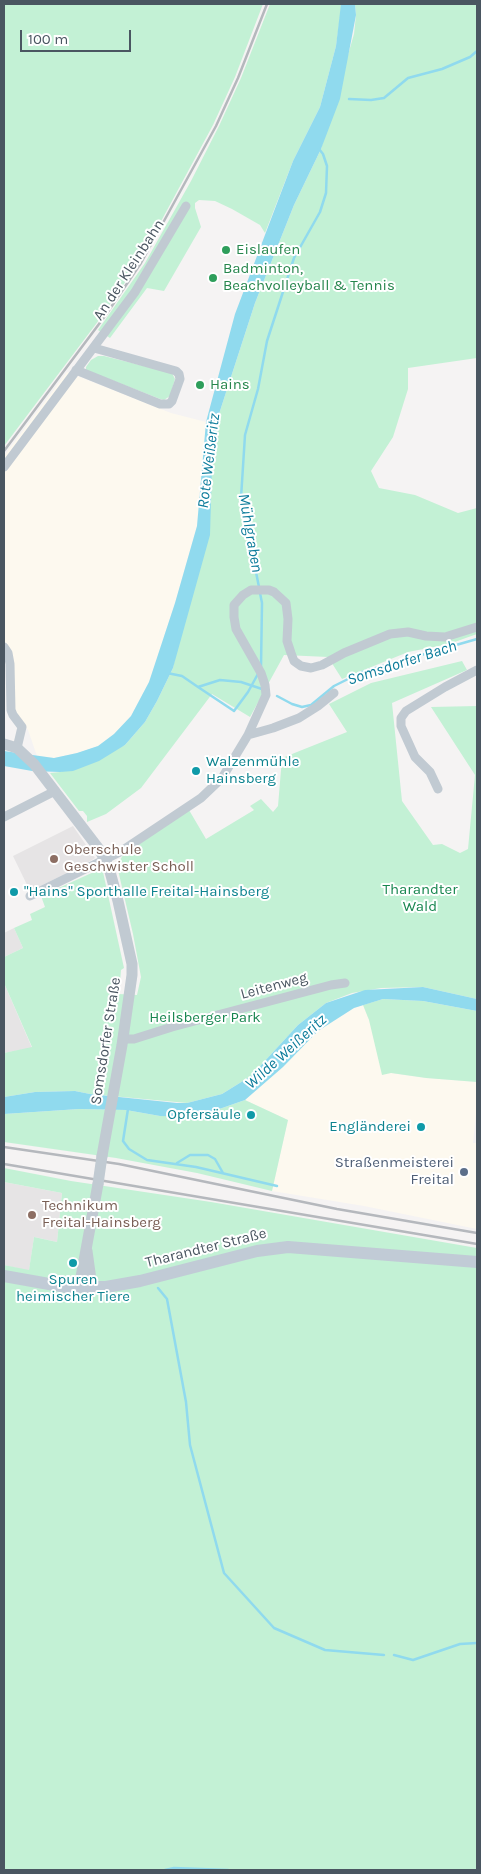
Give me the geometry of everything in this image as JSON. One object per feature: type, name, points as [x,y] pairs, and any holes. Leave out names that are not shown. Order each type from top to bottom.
[{"type":"main road","name":"Tharandter Straße","points":[[4,1276],[58,1286],[92,1287],[140,1281],[258,1251],[279,1248],[477,1262]]},
{"type":"street","name":"An der Kleinbahn","points":[[4,467],[135,292],[186,206]]},
{"type":"street","points":[[76,370],[160,404],[169,404],[172,401],[180,379],[176,371],[94,348]]},
{"type":"street","points":[[30,896],[105,860],[146,835],[208,791],[222,778],[248,735],[266,695],[265,685],[258,669],[236,629],[234,605],[243,594],[251,590],[264,589],[274,592],[286,603],[288,619],[287,641],[294,662],[311,668],[322,665],[351,650],[390,634],[408,632],[426,636],[445,637],[477,627]]},
{"type":"street","points":[[4,647],[8,653],[10,664],[11,710],[22,727],[21,751],[4,744]]},
{"type":"street","points":[[438,789],[430,772],[415,757],[401,726],[401,718],[406,711],[477,670]]},
{"type":"street","points":[[248,735],[274,728],[299,718],[334,693]]},
{"type":"street","name":"Somsdorfer Straße","points":[[21,751],[42,773],[105,860],[118,901],[132,964],[131,989],[123,1039],[79,1288]]},
{"type":"street","points":[[4,817],[55,791]]},
{"type":"street","name":"Leitenweg","points":[[123,1039],[134,1039],[172,1027],[345,983]]},
{"type":"street","name":"Somsdorfer Straße","points":[[86,1249],[92,1287]]},
{"type":"shaded area","points":[[67,372],[171,413],[206,422],[197,526],[175,603],[149,682],[131,716],[114,734],[98,746],[54,758],[37,756],[28,730],[9,709],[6,643],[4,642],[4,456]]},
{"type":"shaded area","name":"Oberschule Geschwister Scholl","points":[[73,826],[95,858],[30,891],[13,856]]},
{"type":"shaded area","points":[[14,928],[23,948],[4,957],[4,933]]},
{"type":"shaded area","points":[[4,983],[32,1048],[4,1053]]},
{"type":"shaded area","points":[[363,1005],[391,1073],[477,1082],[477,1105],[473,1143],[477,1143],[477,1229],[364,1206],[272,1191],[288,1120],[245,1100],[283,1067],[318,1031],[354,1008]]},
{"type":"shaded area","name":"Technikum Freital-Hainsberg","points":[[4,1182],[62,1193],[57,1242],[34,1237],[29,1271],[4,1265]]},
{"type":"green space","points":[[4,4],[263,4],[235,77],[213,125],[139,262],[99,320],[4,446]]},
{"type":"green space","points":[[270,4],[341,4],[341,10],[336,46],[320,107],[293,161],[265,233],[260,225],[232,209],[215,201],[199,200],[195,203],[195,208],[201,227],[164,291],[147,288],[110,338],[98,330],[145,263],[191,181],[241,78]]},
{"type":"green space","points":[[355,4],[477,4],[477,358],[408,368],[408,389],[393,437],[371,471],[379,488],[415,495],[458,513],[477,508],[477,634],[449,644],[408,652],[342,679],[328,657],[284,655],[250,717],[212,694],[141,788],[106,814],[87,822],[87,816],[83,811],[79,811],[50,773],[60,772],[125,745],[145,722],[173,668],[212,464],[219,414],[255,303],[294,205],[321,149],[354,34]]},
{"type":"green space","points":[[98,356],[172,373],[175,379],[170,396],[164,400],[160,399],[86,370],[91,360]]},
{"type":"green space","points":[[462,661],[467,670],[392,703],[402,801],[433,845],[442,844],[460,853],[468,849],[475,775],[431,707],[477,706],[477,999],[423,987],[381,988],[352,993],[326,1003],[298,1025],[251,1076],[222,1094],[187,1103],[75,1091],[35,1092],[4,1097],[4,1053],[32,1047],[4,983],[4,957],[23,948],[14,928],[32,920],[30,914],[45,907],[41,896],[96,871],[103,872],[124,968],[121,970],[119,994],[137,995],[141,977],[118,870],[119,862],[123,855],[189,810],[206,839],[254,810],[250,806],[261,799],[273,812],[278,806],[282,758],[347,732],[329,704],[371,683]]},
{"type":"green space","points":[[383,999],[423,1001],[477,1011],[477,1082],[391,1073],[382,1075],[369,1020],[363,1005]]},
{"type":"green space","points":[[245,1100],[288,1120],[272,1191],[197,1173],[116,1158],[4,1142],[4,1114],[79,1109],[126,1110],[160,1116],[205,1114]]},
{"type":"green space","points":[[4,1168],[71,1181],[211,1202],[477,1248],[477,1870],[4,1870],[4,1265],[29,1270],[34,1237],[57,1242],[62,1193],[4,1182]]},
{"type":"water","name":"Rote Weißeritz","points":[[341,4],[355,4],[356,15],[340,99],[321,149],[294,205],[255,303],[219,414],[212,464],[210,535],[173,668],[145,722],[125,745],[99,761],[73,771],[60,772],[32,771],[4,766],[4,751],[54,758],[98,746],[114,734],[131,716],[149,682],[175,603],[197,526],[206,422],[235,314],[293,161],[320,107],[336,46]]},
{"type":"water","name":"Wilde Weißeritz","points":[[423,987],[477,999],[477,1011],[423,1001],[383,999],[354,1008],[318,1031],[283,1067],[245,1100],[205,1114],[187,1117],[160,1116],[126,1110],[79,1109],[4,1114],[4,1097],[35,1092],[75,1091],[177,1103],[187,1103],[222,1094],[251,1076],[298,1025],[326,1003],[365,990]]},
{"type":"waterway","points":[[349,99],[371,100],[384,98],[408,78],[442,69],[470,57],[477,51]]},
{"type":"waterway","name":"Mühlgraben","points":[[259,587],[241,498],[245,435],[258,389],[267,341],[294,258],[320,212],[326,193],[327,166],[319,149]]},
{"type":"waterway","name":"Mühlgraben","points":[[260,593],[262,603],[261,667]]},
{"type":"waterway","name":"Somsdorfer Bach","points":[[277,696],[302,707],[311,705],[334,686],[362,672],[477,639]]},
{"type":"waterway","name":"Mühlgraben","points":[[198,687],[234,711],[248,692],[259,672]]},
{"type":"waterway","name":"Somsdorfer Bach","points":[[167,673],[182,676],[198,687],[220,680],[241,682],[262,689]]},
{"type":"waterway","points":[[128,1109],[123,1141],[129,1149],[147,1160],[196,1167],[277,1186]]},
{"type":"waterway","points":[[177,1163],[190,1155],[208,1155],[215,1159],[223,1173]]},
{"type":"waterway","points":[[158,1288],[167,1299],[186,1402],[190,1445],[224,1573],[274,1628],[325,1650],[384,1655]]},
{"type":"waterway","points":[[394,1655],[413,1660],[460,1644],[477,1643]]},
{"type":"waterway","points":[[165,1870],[174,1868],[228,1870]]},
{"type":"railway","points":[[4,451],[105,316],[141,263],[216,126],[238,78],[267,4]]},
{"type":"railway","points":[[4,1147],[119,1164],[337,1209],[477,1233]]},
{"type":"railway","points":[[4,1164],[477,1244]]},
{"type":"place","name":"Eislaufen","points":[[226,250]]},
{"type":"place","name":"Badminton, Beachvolleyball & Tennis","points":[[213,278]]},
{"type":"place","name":"Hains","points":[[200,385]]},
{"type":"place","name":"Walzenmühle Hainsberg","points":[[196,771]]},
{"type":"place","name":"Oberschule Geschwister Scholl","points":[[54,859]]},
{"type":"place","name":"\"Hains\" Sporthalle Freital-Hainsberg","points":[[14,892]]},
{"type":"place","name":"Opfersäule","points":[[251,1115]]},
{"type":"place","name":"Engländerei","points":[[421,1127]]},
{"type":"place","name":"Straßenmeisterei Freital","points":[[464,1172]]},
{"type":"place","name":"Technikum Freital-Hainsberg","points":[[32,1215]]},
{"type":"place","name":"Spuren heimischer Tiere","points":[[73,1263]]},
{"type":"park label","name":"Tharandter Wald","points":[[420,898]]},
{"type":"park label","name":"Heilsberger Park","points":[[205,1018]]}]
